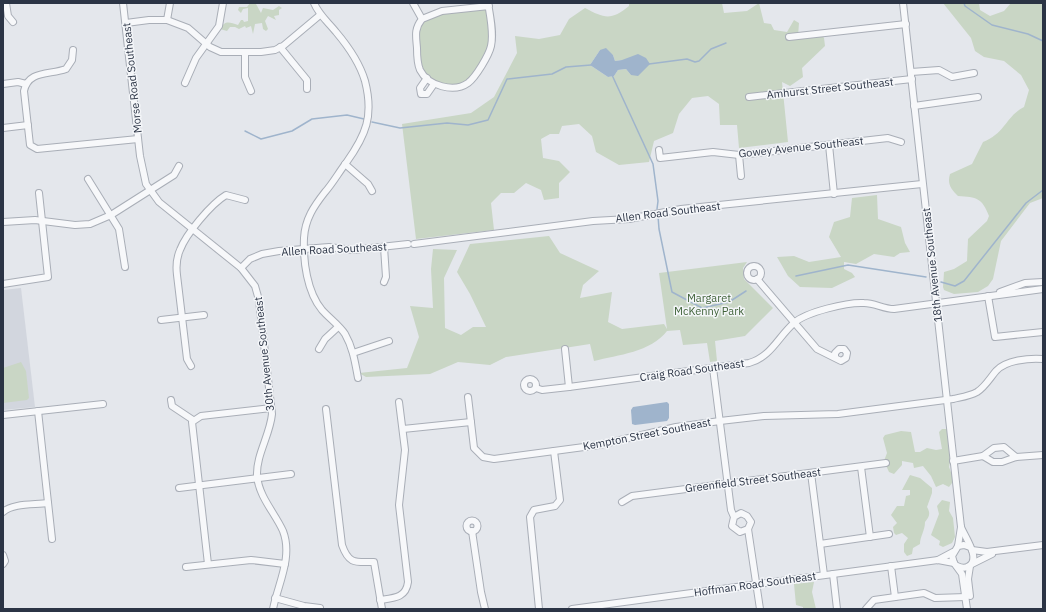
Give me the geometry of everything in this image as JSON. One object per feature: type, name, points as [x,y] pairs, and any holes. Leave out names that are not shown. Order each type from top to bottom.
[{"type":"street","points":[[6,3],[8,16],[13,22]]},
{"type":"street","name":"Morse Road Southeast","points":[[28,125],[30,145],[37,149],[138,139],[123,3]]},
{"type":"street","points":[[167,20],[170,3]]},
{"type":"street","points":[[185,83],[196,58],[219,26],[223,3]]},
{"type":"street","points":[[314,3],[320,15],[342,38],[365,81],[368,111],[367,128],[356,150],[316,203],[307,219],[304,248],[306,270],[313,295],[321,308],[344,333],[354,353],[358,378]]},
{"type":"street","points":[[413,3],[422,19]]},
{"type":"street","name":"18th Avenue Southeast","points":[[903,3],[922,184],[930,234],[936,304],[961,527],[958,546]]},
{"type":"street","points":[[488,4],[491,46],[488,54],[472,79],[467,84],[447,87],[434,84],[426,78],[419,66],[415,32],[422,19],[442,11],[488,4]]},
{"type":"street","points":[[126,23],[149,20],[167,20],[188,28],[207,44],[221,52],[267,52],[280,47],[320,15]]},
{"type":"street","points":[[789,37],[906,24]]},
{"type":"street","points":[[280,47],[307,80],[307,88]]},
{"type":"street","points":[[3,128],[28,125],[24,91],[26,84],[34,76],[66,68],[72,60],[73,50]]},
{"type":"street","points":[[244,52],[244,77],[251,91]]},
{"type":"street","points":[[911,72],[939,70],[952,77],[974,73]]},
{"type":"street","points":[[426,78],[420,88],[421,94],[427,94],[434,84]]},
{"type":"street","name":"Amhurst Street Southeast","points":[[749,98],[912,80]]},
{"type":"street","points":[[3,84],[18,82],[26,84]]},
{"type":"street","points":[[914,106],[978,97]]},
{"type":"street","name":"Gowey Avenue Southeast","points":[[659,150],[660,158],[713,152],[739,154],[888,138],[901,142]]},
{"type":"street","name":"30th Avenue Southeast","points":[[138,139],[144,175],[150,191],[159,202],[240,268],[255,286],[259,300],[271,408],[271,422],[258,463],[258,478],[262,494],[284,536],[286,551],[285,564],[273,609]]},
{"type":"street","points":[[829,145],[834,194]]},
{"type":"street","points":[[739,154],[741,176]]},
{"type":"street","points":[[346,164],[368,184],[372,191]]},
{"type":"street","points":[[3,222],[42,220],[82,225],[98,221],[111,215],[174,175],[179,166]]},
{"type":"street","points":[[88,179],[111,215],[121,236],[125,267]]},
{"type":"street","name":"Allen Road Southeast","points":[[240,268],[250,259],[262,254],[304,248],[329,247],[353,250],[384,247],[593,221],[629,218],[681,209],[922,184]]},
{"type":"street","points":[[3,284],[48,277],[39,193]]},
{"type":"street","points":[[191,366],[187,359],[177,262],[181,247],[194,229],[220,199],[226,195],[245,200]]},
{"type":"street","points":[[384,247],[386,277],[384,282]]},
{"type":"street","points":[[757,279],[816,349],[825,354],[835,356]]},
{"type":"street","points":[[1043,282],[1025,283],[991,296],[995,337],[998,338],[1043,332]]},
{"type":"street","name":"Craig Road Southeast","points":[[536,388],[542,390],[569,387],[749,363],[760,359],[770,351],[794,323],[818,311],[861,303],[869,303],[888,309],[1043,289]]},
{"type":"street","points":[[161,320],[204,316]]},
{"type":"street","points":[[319,349],[325,339],[338,327]]},
{"type":"street","points":[[354,353],[389,341]]},
{"type":"street","points":[[565,349],[569,387]]},
{"type":"street","name":"Kempton Street Southeast","points":[[468,396],[474,448],[478,454],[483,457],[494,459],[599,445],[676,427],[720,421],[764,416],[838,414],[947,399],[975,393],[998,369],[1006,364],[1043,359]]},
{"type":"street","points":[[713,368],[731,510],[734,517],[732,524],[735,530],[742,532],[748,529]]},
{"type":"street","points":[[171,400],[172,406],[193,420]]},
{"type":"street","points":[[380,600],[402,595],[407,590],[408,582],[399,505],[405,460],[403,429],[399,402]]},
{"type":"street","points":[[3,415],[103,404]]},
{"type":"street","points":[[208,564],[191,426],[193,420],[201,416],[271,408]]},
{"type":"street","points":[[326,409],[342,545],[346,555],[351,560],[356,562],[374,562],[382,609]]},
{"type":"street","points":[[38,411],[52,539]]},
{"type":"street","points":[[403,429],[471,422]]},
{"type":"street","points":[[954,461],[983,456],[994,448],[1004,447],[1016,457]]},
{"type":"street","points":[[539,609],[530,516],[534,510],[555,506],[560,500],[554,451]]},
{"type":"street","points":[[983,456],[993,462],[1002,462],[1016,457],[1043,455]]},
{"type":"street","name":"Greenfield Street Southeast","points":[[622,502],[632,496],[886,463]]},
{"type":"street","points":[[861,466],[870,537]]},
{"type":"street","points":[[811,473],[824,575]]},
{"type":"street","points":[[179,488],[291,474]]},
{"type":"street","points":[[3,512],[13,507],[48,503]]},
{"type":"street","points":[[734,517],[741,513],[747,516],[751,522],[748,529],[760,609]]},
{"type":"street","name":"18th Avenue Southeast","points":[[961,527],[971,549]]},
{"type":"street","points":[[472,532],[480,592],[485,609]]},
{"type":"street","points":[[820,544],[889,534]]},
{"type":"street","points":[[967,609],[962,574],[955,564],[953,552],[958,546],[964,545],[971,549],[987,552],[1043,545]]},
{"type":"street","points":[[971,549],[974,555],[968,580],[971,609]]},
{"type":"street","points":[[955,564],[963,568],[1000,551]]},
{"type":"street","name":"Hoffman Road Southeast","points":[[938,560],[953,552]]},
{"type":"street","points":[[3,555],[5,561],[3,564]]},
{"type":"street","points":[[186,568],[208,564],[251,560],[285,564]]},
{"type":"street","name":"Hoffman Road Southeast","points":[[572,609],[599,607],[938,560],[955,564]]},
{"type":"street","points":[[891,566],[895,597]]},
{"type":"street","points":[[833,574],[837,609]]},
{"type":"street","points":[[866,609],[874,600],[924,593],[935,598],[943,599],[966,597]]},
{"type":"street","points":[[275,598],[304,606],[320,608]]},
{"type":"shaded area","points":[[21,288],[35,407],[3,410],[3,290]]},
{"type":"green space","points":[[250,3],[256,4],[261,13],[263,8],[273,10],[279,6],[282,8],[279,10],[279,15],[274,16],[276,20],[268,16],[265,21],[268,29],[266,31],[263,29],[262,23],[255,24],[253,34],[251,26],[246,28],[245,26],[239,29],[230,27],[227,31],[220,29],[226,23],[238,25],[241,20],[244,22],[248,21],[248,8],[243,9],[241,13],[238,10],[239,7],[247,7]]},
{"type":"green space","points":[[629,3],[722,3],[724,13],[747,11],[759,3],[764,23],[771,24],[774,30],[787,32],[794,20],[799,23],[798,36],[821,34],[824,38],[825,46],[802,68],[803,77],[790,86],[782,82],[788,142],[739,148],[737,125],[720,125],[719,104],[708,96],[692,98],[679,114],[673,133],[654,141],[649,162],[619,165],[596,152],[592,136],[579,124],[562,126],[559,134],[550,134],[541,139],[543,158],[559,161],[570,172],[559,183],[559,198],[544,200],[541,190],[526,183],[514,193],[501,193],[491,203],[494,230],[416,239],[402,124],[471,113],[494,97],[517,53],[515,36],[539,39],[560,35],[569,19],[585,8],[603,16],[612,16],[623,11],[629,6]],"holes":[[[600,50],[613,55],[615,61],[622,60],[631,75],[626,69],[618,70],[614,76],[608,77],[590,65]]]},
{"type":"green space","points":[[943,3],[979,3],[980,10],[990,16],[1004,11],[1011,3],[1043,3],[1043,198],[1030,203],[1001,241],[993,279],[988,286],[978,292],[954,294],[944,290],[944,272],[954,269],[967,261],[968,239],[987,221],[989,216],[984,205],[978,200],[970,197],[958,196],[949,184],[950,174],[972,164],[983,142],[1001,130],[1013,115],[1024,107],[1029,90],[1021,75],[1004,61],[984,57],[975,51],[971,38]]},
{"type":"green space","points":[[489,6],[491,46],[467,84],[442,86],[421,71],[416,28],[425,17]]},
{"type":"green space","points":[[877,195],[878,219],[901,227],[905,243],[910,252],[900,253],[894,257],[874,254],[856,264],[844,262],[844,269],[852,273],[855,277],[832,288],[800,287],[788,276],[777,257],[794,256],[809,262],[841,257],[829,237],[834,222],[850,217],[852,198]]},
{"type":"green space","name":"Margaret McKenny Park","points":[[549,236],[560,253],[599,271],[583,285],[580,298],[612,292],[608,322],[622,329],[664,324],[667,329],[659,273],[747,262],[743,268],[744,279],[773,308],[745,336],[715,341],[717,361],[710,362],[707,343],[683,345],[680,330],[667,331],[652,344],[634,352],[594,361],[590,344],[506,357],[490,365],[458,362],[430,374],[366,377],[359,373],[407,368],[419,337],[410,306],[433,308],[431,269],[433,249],[457,250],[444,278],[445,328],[461,335],[473,327],[486,327],[470,294],[457,272],[470,244]]},
{"type":"green space","points":[[21,362],[26,371],[29,398],[27,400],[3,403],[3,368]]},
{"type":"green space","points":[[942,429],[950,429],[951,457],[949,467],[952,475],[952,483],[949,487],[943,484],[936,487],[931,476],[923,466],[914,468],[913,463],[902,461],[902,465],[894,474],[889,472],[884,461],[887,453],[883,438],[885,435],[901,431],[911,432],[915,452],[920,452],[927,448],[936,450],[942,449],[939,432]]},
{"type":"green space","points":[[910,475],[920,478],[932,488],[932,493],[927,507],[929,515],[925,522],[920,544],[913,548],[912,554],[907,556],[904,552],[904,544],[908,538],[902,533],[896,535],[894,533],[893,527],[897,523],[891,515],[897,506],[904,506],[906,496],[910,495],[910,490],[902,490]]},
{"type":"green space","points":[[942,500],[950,502],[949,511],[953,518],[955,537],[952,543],[943,547],[939,545],[940,541],[931,535],[939,514],[937,506]]},
{"type":"green space","points":[[814,582],[812,592],[816,609],[803,609],[803,607],[796,605],[794,584]]},
{"type":"water","points":[[606,48],[613,55],[615,61],[638,54],[646,58],[650,64],[638,76],[631,75],[626,69],[618,70],[614,76],[608,77],[590,65],[600,50]]},
{"type":"water","points":[[667,402],[669,404],[669,418],[667,421],[635,425],[632,424],[631,410],[633,407]]},
{"type":"waterway","points":[[964,3],[965,6],[992,25],[1028,34],[1043,41]]},
{"type":"waterway","points":[[649,64],[687,59],[695,62],[699,61],[711,49],[726,43]]},
{"type":"waterway","points":[[372,122],[400,128],[447,123],[468,125],[488,120],[507,79],[552,74],[566,67],[591,65]]},
{"type":"waterway","points":[[612,75],[653,164],[658,201],[657,209]]},
{"type":"waterway","points":[[245,131],[261,139],[292,131],[312,119],[347,115],[364,119]]},
{"type":"waterway","points":[[941,282],[955,286],[964,281],[1026,203],[1043,190]]},
{"type":"waterway","points":[[658,216],[659,229],[672,292],[702,308],[729,302],[746,291]]},
{"type":"waterway","points":[[796,276],[848,265],[926,277]]}]
